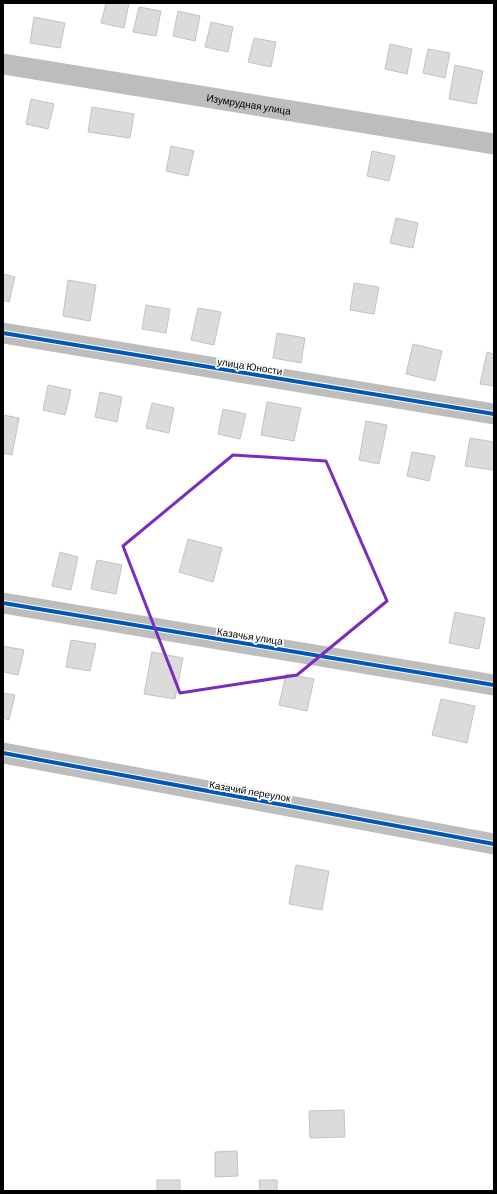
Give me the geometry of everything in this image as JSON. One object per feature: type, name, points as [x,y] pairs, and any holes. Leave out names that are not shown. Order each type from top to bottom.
[{"type":"street","name":"Изумрудная улица","points":[[3,64],[494,144]]},
{"type":"street","name":"улица Юности","points":[[3,334],[494,414]]},
{"type":"street","name":"Казачья улица","points":[[3,603],[494,685]]},
{"type":"street","name":"Казачий переулок","points":[[3,753],[494,844]]},
{"type":"highlighted area","points":[[233,455],[326,461],[387,601],[297,675],[180,693],[123,546]]},
{"type":"building","points":[[106,3],[129,3],[124,28],[101,23]]},
{"type":"building","points":[[139,7],[161,11],[156,36],[133,32]]},
{"type":"building","points":[[178,11],[200,16],[195,41],[173,36]]},
{"type":"building","points":[[34,17],[65,23],[60,48],[30,43]]},
{"type":"building","points":[[211,22],[233,27],[228,52],[205,47]]},
{"type":"building","points":[[254,38],[276,42],[271,67],[248,62]]},
{"type":"building","points":[[390,44],[412,49],[407,74],[385,69]]},
{"type":"building","points":[[428,49],[450,53],[445,78],[423,73]]},
{"type":"building","points":[[455,65],[483,71],[476,104],[449,99]]},
{"type":"building","points":[[31,99],[54,104],[48,129],[26,124]]},
{"type":"building","points":[[92,107],[134,114],[130,138],[88,132]]},
{"type":"building","points":[[171,146],[194,151],[188,176],[166,171]]},
{"type":"building","points":[[372,151],[395,156],[389,181],[367,176]]},
{"type":"building","points":[[396,218],[418,223],[413,248],[390,243]]},
{"type":"building","points":[[3,274],[15,277],[9,302],[3,300]]},
{"type":"building","points":[[68,280],[96,285],[90,321],[63,316]]},
{"type":"building","points":[[354,283],[379,287],[374,314],[350,310]]},
{"type":"building","points":[[146,305],[170,309],[166,333],[142,329]]},
{"type":"building","points":[[198,308],[221,312],[214,345],[191,340]]},
{"type":"building","points":[[277,333],[305,338],[301,363],[273,358]]},
{"type":"building","points":[[413,344],[442,351],[435,381],[406,374]]},
{"type":"building","points":[[487,352],[494,354],[494,386],[480,384]]},
{"type":"building","points":[[48,385],[71,390],[65,415],[43,410]]},
{"type":"building","points":[[100,392],[122,397],[117,422],[95,417]]},
{"type":"building","points":[[267,402],[301,408],[294,441],[261,435]]},
{"type":"building","points":[[152,403],[174,408],[169,433],[146,428]]},
{"type":"building","points":[[223,409],[246,414],[240,439],[218,434]]},
{"type":"building","points":[[3,415],[19,418],[12,455],[3,453]]},
{"type":"building","points":[[366,421],[387,425],[379,464],[359,460]]},
{"type":"building","points":[[470,438],[494,442],[494,470],[465,466]]},
{"type":"building","points":[[412,452],[435,456],[429,481],[407,476]]},
{"type":"building","points":[[188,539],[222,548],[213,582],[179,572]]},
{"type":"building","points":[[60,552],[78,557],[71,590],[52,586]]},
{"type":"building","points":[[97,560],[122,565],[116,594],[91,589]]},
{"type":"building","points":[[455,612],[485,618],[479,649],[449,643]]},
{"type":"building","points":[[71,640],[96,644],[90,671],[66,667]]},
{"type":"building","points":[[3,646],[24,650],[18,675],[3,672]]},
{"type":"building","points":[[152,652],[183,658],[175,699],[144,694]]},
{"type":"building","points":[[286,674],[314,679],[307,711],[279,705]]},
{"type":"building","points":[[3,693],[15,695],[9,720],[3,718]]},
{"type":"building","points":[[441,699],[475,706],[467,743],[432,735]]},
{"type":"building","points":[[296,865],[329,871],[322,910],[289,904]]},
{"type":"building","points":[[344,1110],[345,1137],[310,1138],[309,1111]]},
{"type":"building","points":[[237,1151],[238,1176],[215,1177],[215,1152]]},
{"type":"building","points":[[157,1180],[180,1180],[180,1191],[157,1191]]},
{"type":"building","points":[[259,1180],[277,1180],[277,1191],[260,1191]]},
{"type":"cycle path","points":[[3,333],[494,414]]},
{"type":"cycle path","points":[[3,603],[494,685]]},
{"type":"cycle path","points":[[3,753],[494,844]]}]
